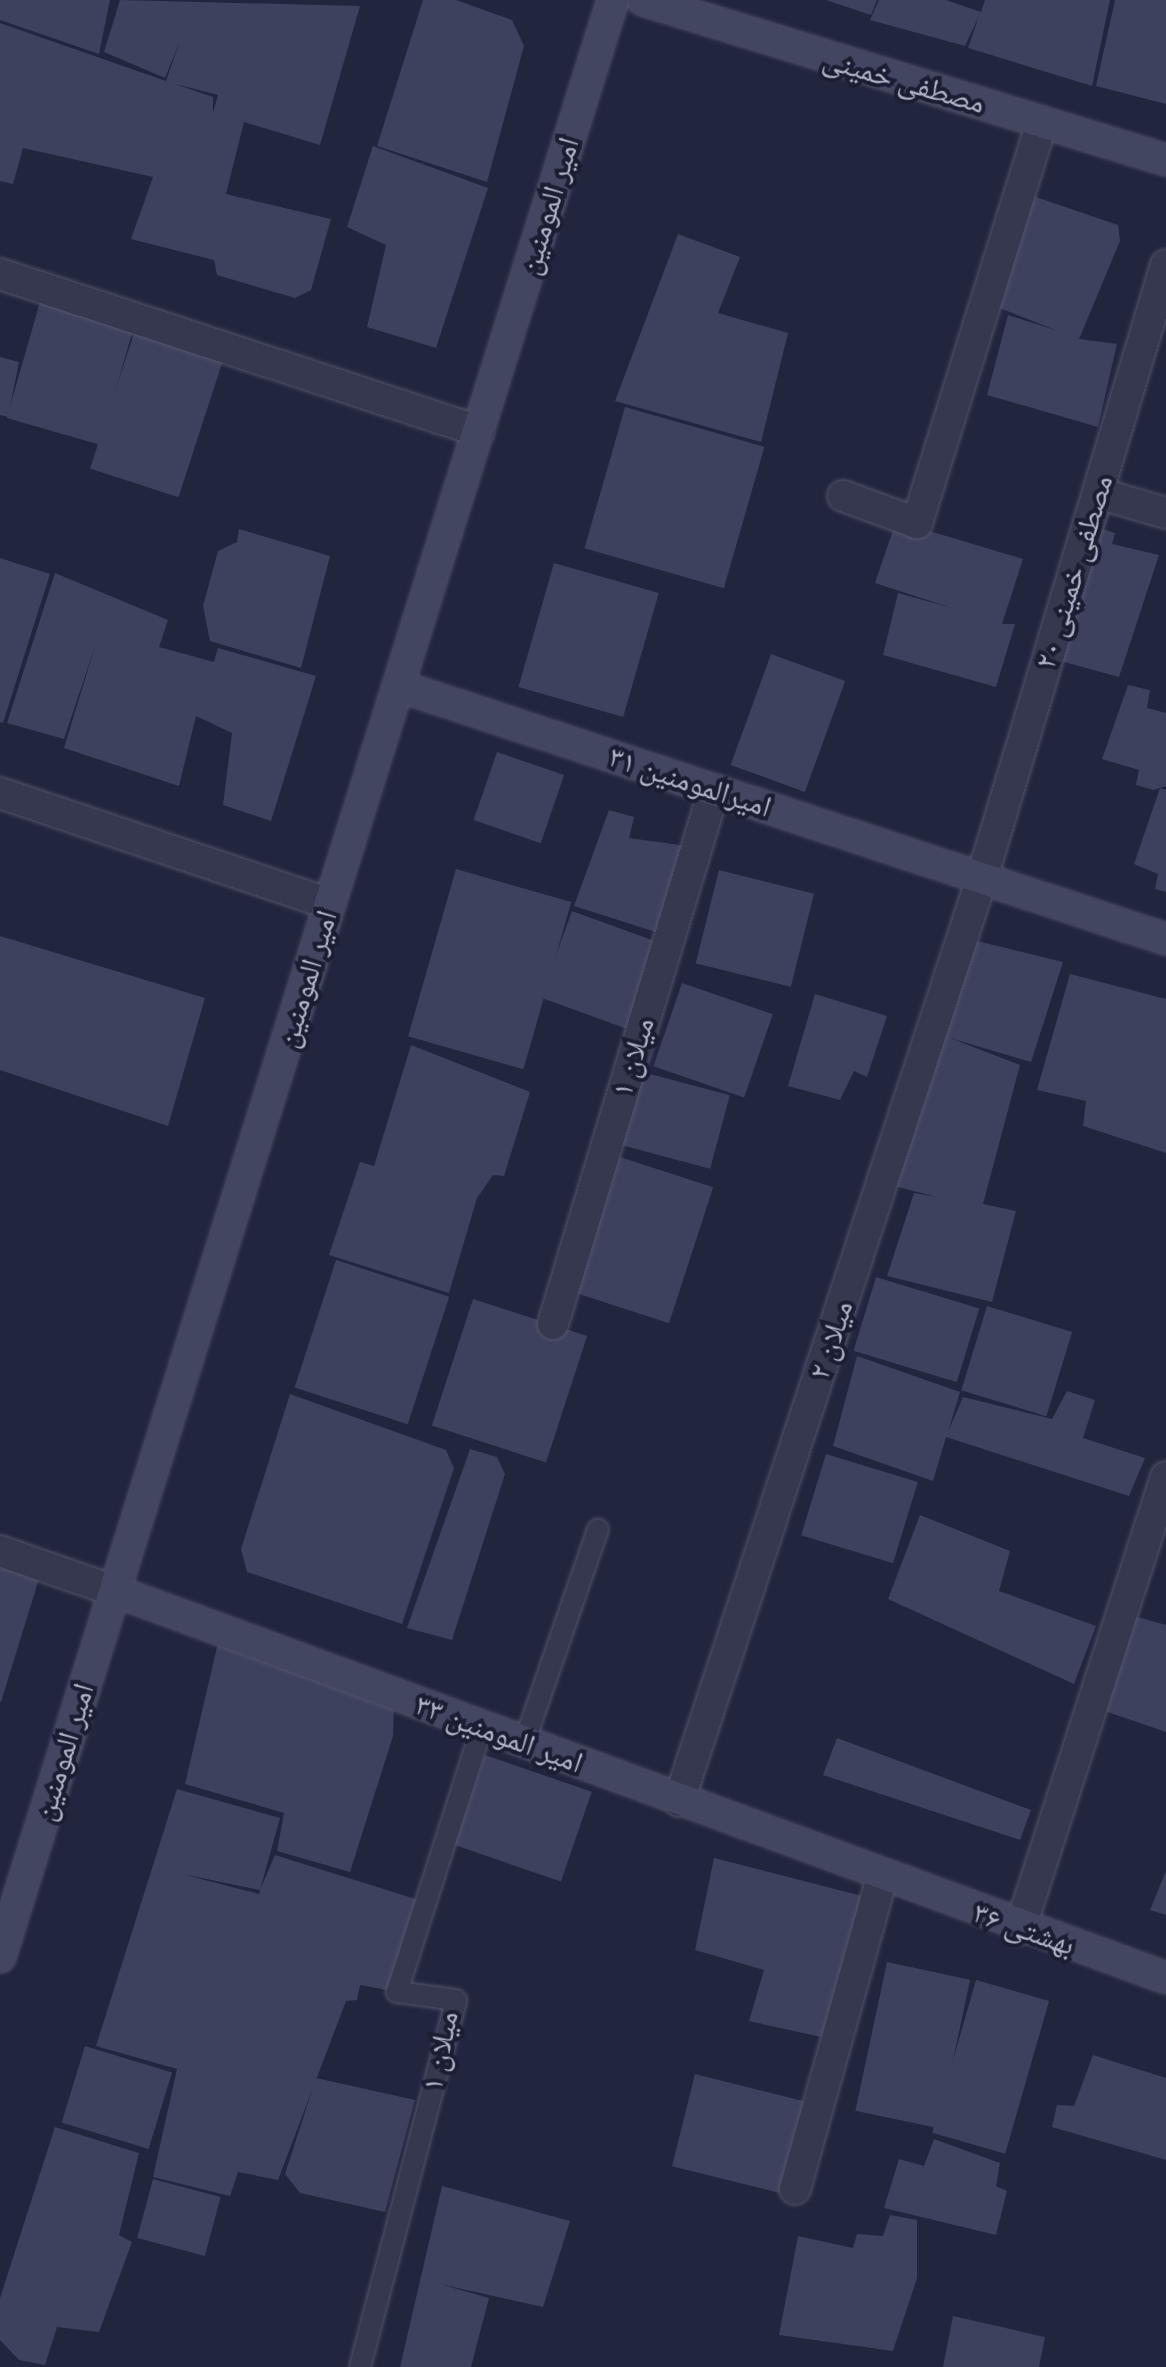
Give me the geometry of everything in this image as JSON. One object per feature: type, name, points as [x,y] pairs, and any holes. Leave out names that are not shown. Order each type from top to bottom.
[{"type":"main road","name":"امیر المومنین","points":[[0,1957],[613,0]]},
{"type":"main road","name":"مصطفی خمینی","points":[[643,0],[1166,160]]},
{"type":"main road","name":"امیرالمومنین ۳۱","points":[[399,686],[1166,939]]},
{"type":"main road","name":"امیر المومنین ۳۳","points":[[115,1592],[882,1878]]},
{"type":"main road","name":"بهشتی ۳۶","points":[[882,1878],[1166,1978]]},
{"type":"street","points":[[843,496],[917,523],[1042,122]]},
{"type":"street","name":"مصطفی خمینی ۲۰","points":[[982,878],[1166,265]]},
{"type":"street","points":[[0,274],[478,430]]},
{"type":"street","points":[[1098,493],[1166,513]]},
{"type":"street","name":"میلان ۱","points":[[552,1324],[714,790]]},
{"type":"street","points":[[0,793],[330,904]]},
{"type":"street","name":"میلان ۲","points":[[679,1801],[982,878]]},
{"type":"street","points":[[1020,1929],[1166,1477]]},
{"type":"street","points":[[0,1551],[115,1592]]},
{"type":"street","points":[[795,2189],[882,1878]]},
{"type":"lane","points":[[524,1743],[598,1530]]},
{"type":"lane","name":"میلان ۱","points":[[360,2367],[456,2000],[396,1992],[482,1727]]},
{"type":"building","points":[[0,0],[110,0],[99,54],[0,20]]},
{"type":"building","points":[[120,0],[360,6],[320,145],[244,122],[226,194],[331,219],[311,290],[295,298],[217,275],[214,260],[131,239],[153,177],[23,148],[13,184],[0,181],[0,23],[166,81],[180,41],[165,78],[104,52]],"holes":[[[175,84],[218,95],[213,113],[213,97]]]},
{"type":"building","points":[[423,0],[456,0],[512,20],[524,46],[487,182],[377,146]]},
{"type":"building","points":[[826,0],[877,0],[871,15]]},
{"type":"building","points":[[879,0],[946,0],[981,12],[985,0],[1110,0],[1092,86],[968,48],[979,16],[965,46],[870,20]]},
{"type":"building","points":[[1115,0],[1166,0],[1166,104],[1096,86]]},
{"type":"building","points":[[373,146],[488,188],[436,348],[367,327],[386,245],[347,227]]},
{"type":"building","points":[[1030,195],[1118,225],[1120,241],[1079,339],[1117,344],[1098,427],[987,395],[1008,315],[1058,331],[992,305]]},
{"type":"building","points":[[678,234],[740,257],[718,313],[788,333],[761,442],[615,401]]},
{"type":"building","points":[[42,295],[135,322],[100,445],[7,418]]},
{"type":"building","points":[[137,324],[225,353],[178,497],[90,469]]},
{"type":"building","points":[[0,357],[19,362],[8,417],[0,415]]},
{"type":"building","points":[[625,407],[764,447],[724,588],[584,548]]},
{"type":"building","points":[[896,521],[1023,559],[1002,624],[1015,624],[996,687],[883,655],[898,593],[952,608],[875,583]]},
{"type":"building","points":[[1100,528],[1115,533],[1112,544],[1159,555],[1119,677],[1057,660]]},
{"type":"building","points":[[239,529],[330,556],[301,668],[210,641],[203,606],[218,551],[237,542]]},
{"type":"building","points":[[0,558],[50,574],[3,723],[0,722]]},
{"type":"building","points":[[554,563],[659,593],[623,717],[518,687]]},
{"type":"building","points":[[55,573],[168,620],[159,647],[214,662],[218,648],[316,676],[271,821],[223,805],[232,733],[196,716],[179,786],[64,748],[96,643],[64,739],[7,723]]},
{"type":"building","points":[[771,654],[845,681],[805,792],[731,765]]},
{"type":"building","points":[[1128,685],[1150,690],[1147,708],[1166,713],[1166,786],[1154,790],[1136,785],[1139,770],[1102,759]]},
{"type":"building","points":[[497,752],[564,775],[541,843],[474,820]]},
{"type":"building","points":[[1160,788],[1166,790],[1166,892],[1155,889],[1158,874],[1134,864]]},
{"type":"building","points":[[609,810],[634,817],[629,838],[687,846],[665,935],[574,906]]},
{"type":"building","points":[[456,869],[571,902],[523,1069],[408,1036]]},
{"type":"building","points":[[719,870],[814,894],[791,987],[696,963]]},
{"type":"building","points":[[572,911],[659,943],[628,1029],[541,997]]},
{"type":"building","points":[[0,936],[205,998],[168,1126],[0,1070]]},
{"type":"building","points":[[973,940],[1063,962],[1031,1062],[950,1038],[1020,1065],[983,1204],[1016,1211],[992,1302],[887,1276],[914,1193],[937,1197],[894,1186]]},
{"type":"building","points":[[1070,974],[1166,999],[1166,1153],[1083,1126],[1086,1101],[1037,1090]]},
{"type":"building","points":[[682,983],[773,1014],[744,1097],[653,1066]]},
{"type":"building","points":[[815,994],[887,1016],[867,1077],[854,1071],[840,1100],[788,1086]]},
{"type":"building","points":[[411,1045],[530,1092],[504,1176],[493,1175],[477,1198],[449,1293],[329,1255],[360,1162],[374,1166]]},
{"type":"building","points":[[639,1071],[730,1095],[710,1169],[619,1144]]},
{"type":"building","points":[[620,1157],[713,1187],[669,1323],[576,1293]]},
{"type":"building","points":[[336,1260],[449,1297],[408,1424],[295,1387]]},
{"type":"building","points":[[876,1277],[979,1309],[957,1382],[853,1351]]},
{"type":"building","points":[[473,1299],[587,1336],[546,1463],[432,1425]]},
{"type":"building","points":[[987,1306],[1072,1332],[1046,1416],[961,1390]]},
{"type":"building","points":[[857,1356],[960,1392],[948,1432],[963,1397],[1052,1419],[1067,1391],[1095,1400],[1083,1438],[1145,1458],[1129,1496],[946,1437],[933,1481],[833,1446]]},
{"type":"building","points":[[290,1394],[446,1450],[454,1468],[402,1624],[247,1572],[241,1549]]},
{"type":"building","points":[[470,1449],[497,1457],[505,1474],[452,1640],[407,1628]]},
{"type":"building","points":[[826,1454],[918,1482],[893,1563],[801,1535]]},
{"type":"building","points":[[920,1515],[1010,1551],[999,1591],[1096,1626],[1074,1684],[888,1599]]},
{"type":"building","points":[[0,1555],[42,1569],[1,1702],[0,1702]]},
{"type":"building","points":[[1127,1614],[1166,1625],[1166,1732],[1096,1708]]},
{"type":"building","points":[[231,1639],[394,1702],[393,1736],[350,1872],[277,1851],[284,1813],[185,1784],[217,1647]]},
{"type":"building","points":[[837,1738],[1031,1810],[1020,1840],[823,1775]]},
{"type":"building","points":[[485,1755],[592,1792],[561,1882],[454,1845]]},
{"type":"building","points":[[177,1789],[280,1818],[260,1890],[275,1855],[425,1902],[397,1992],[360,1985],[357,2000],[346,2001],[278,2180],[238,2172],[230,2196],[153,2177],[177,2069],[96,2046]],"holes":[[[182,1874],[260,1890],[259,1894]]]},
{"type":"building","points":[[714,1858],[866,1897],[830,2039],[749,2021],[764,1970],[695,1950]]},
{"type":"building","points":[[1166,1871],[1166,1915],[1150,1910]]},
{"type":"building","points":[[887,1962],[970,1980],[939,2128],[855,2111]]},
{"type":"building","points":[[976,1980],[1049,2001],[1005,2154],[932,2133]]},
{"type":"building","points":[[85,2046],[172,2073],[149,2149],[62,2123]]},
{"type":"building","points":[[1093,2055],[1166,2078],[1166,2160],[1052,2127],[1057,2105],[1074,2106]]},
{"type":"building","points":[[695,2074],[811,2103],[788,2195],[672,2166]]},
{"type":"building","points":[[316,2078],[415,2100],[385,2212],[300,2193],[285,2174]]},
{"type":"building","points":[[55,2127],[139,2153],[119,2235],[132,2242],[99,2332],[57,2327],[45,2365],[19,2360],[0,2340],[0,2298]]},
{"type":"building","points":[[934,2139],[1000,2163],[996,2186],[1007,2191],[996,2235],[884,2208],[899,2159],[924,2166]]},
{"type":"building","points":[[153,2179],[221,2197],[205,2256],[137,2238]]},
{"type":"building","points":[[442,2186],[570,2221],[543,2307],[440,2284],[489,2298],[471,2367],[400,2367]]},
{"type":"building","points":[[890,2215],[917,2220],[917,2278],[893,2351],[779,2335],[798,2236],[853,2248],[857,2234],[883,2236]]},
{"type":"building","points":[[953,2316],[1045,2337],[1039,2367],[943,2367]]}]
